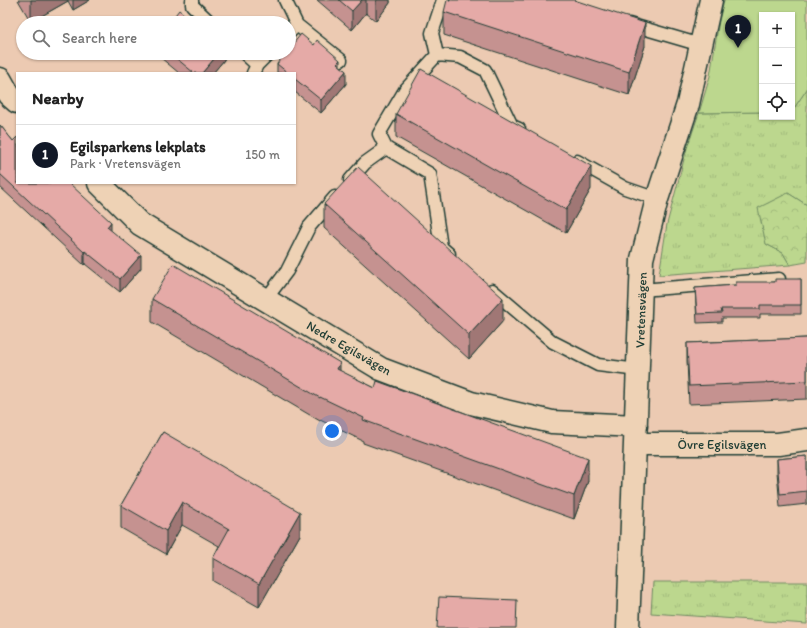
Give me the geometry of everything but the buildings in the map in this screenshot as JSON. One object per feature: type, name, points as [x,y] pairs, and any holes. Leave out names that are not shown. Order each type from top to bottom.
[{"type":"street","name":"Vretensvägen","points":[[628,628],[642,259],[657,199],[688,104],[711,0]]},
{"type":"street","points":[[0,79],[9,95],[16,101]]},
{"type":"street","name":"Nedre Egilsvägen","points":[[100,184],[140,224],[381,369],[471,403],[552,422],[636,435]]},
{"type":"street","name":"Övre Egilsvägen","points":[[636,435],[778,444],[807,440]]},
{"type":"lane","points":[[192,0],[192,5],[204,16]]},
{"type":"lane","points":[[285,0],[289,16]]},
{"type":"lane","points":[[437,55],[432,33],[443,0]]},
{"type":"lane","points":[[617,20],[701,45]]},
{"type":"lane","points":[[296,31],[341,60]]},
{"type":"lane","points":[[437,55],[405,90],[379,134],[386,148],[430,174],[441,247],[459,262]]},
{"type":"lane","points":[[437,55],[460,57],[485,70],[512,126]]},
{"type":"lane","points":[[249,60],[255,69],[263,60]]},
{"type":"lane","points":[[422,72],[435,80]]},
{"type":"lane","points":[[493,114],[526,133]]},
{"type":"lane","points":[[266,299],[286,271],[309,227],[365,163],[386,148]]},
{"type":"lane","points":[[566,155],[625,188],[657,199]]},
{"type":"lane","points":[[641,290],[779,278]]},
{"type":"lane","points":[[482,282],[553,342],[598,365],[638,370]]},
{"type":"green space","points":[[724,0],[807,0],[807,89],[795,107],[795,12],[759,12],[759,112],[699,113],[710,76]]},
{"type":"green space","points":[[807,89],[807,205],[788,193],[766,244],[783,253],[790,265],[659,275],[667,224],[687,148],[699,113],[759,112],[759,120],[795,120],[795,107]]},
{"type":"green space","points":[[788,193],[807,205],[807,262],[790,265],[783,253],[766,244],[758,208]]},
{"type":"green space","points":[[653,582],[807,582],[807,624],[651,613]]},
{"type":"place","name":"Egilsparkens lekplats","points":[[738,48]]}]
